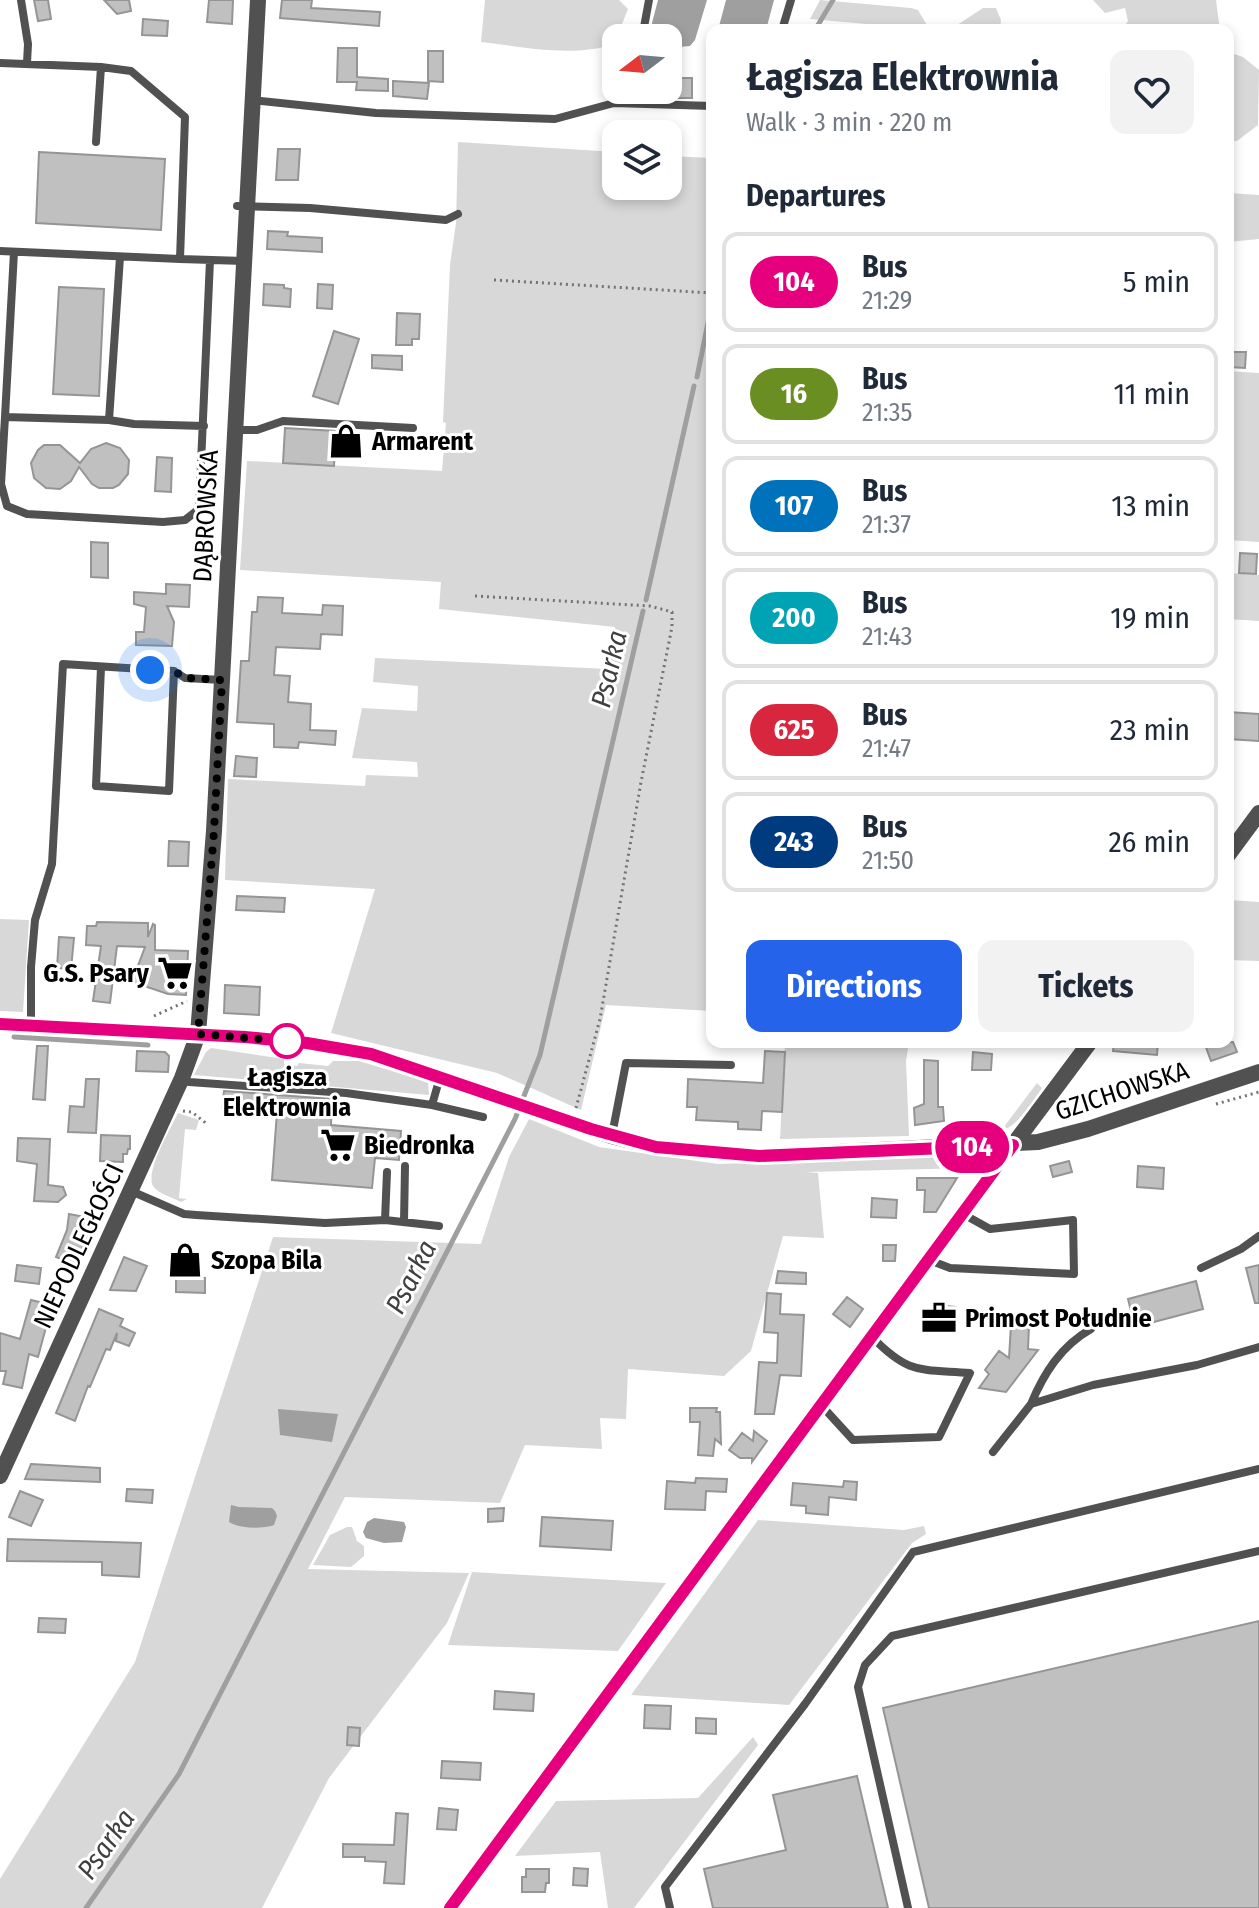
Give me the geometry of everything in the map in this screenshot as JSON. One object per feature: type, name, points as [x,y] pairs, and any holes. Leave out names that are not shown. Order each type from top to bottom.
[{"type":"street","name":"DĄBROWSKA","points":[[198,1034],[214,831],[244,261],[242,206],[258,0]]},
{"type":"street","points":[[1234,847],[1259,813]]},
{"type":"street","name":"GZICHOWSKA","points":[[0,1024],[198,1034],[307,1043],[371,1054],[611,1136],[656,1147],[759,1156],[1038,1142],[1088,1129],[1259,1072]]},
{"type":"street","name":"NIEPODLEGŁOŚCI","points":[[0,1476],[182,1078],[198,1034]]},
{"type":"street","points":[[457,1905],[1086,1048]]},
{"type":"lane","points":[[21,0],[28,44],[27,63]]},
{"type":"lane","points":[[645,24],[649,0]]},
{"type":"lane","points":[[784,24],[791,0]]},
{"type":"lane","points":[[0,63],[131,71],[185,117],[180,259]]},
{"type":"lane","points":[[96,142],[101,67]]},
{"type":"lane","points":[[252,100],[376,113],[555,119],[610,104]]},
{"type":"lane","points":[[658,104],[706,106]]},
{"type":"lane","points":[[242,206],[310,208],[446,220],[458,214]]},
{"type":"lane","points":[[0,251],[244,261]]},
{"type":"lane","points":[[14,252],[1,484],[7,506],[27,514],[163,522],[185,520],[199,509],[210,260]]},
{"type":"lane","points":[[109,420],[120,257]]},
{"type":"lane","points":[[5,417],[204,426]]},
{"type":"lane","points":[[235,430],[257,430],[283,421],[413,428]]},
{"type":"lane","points":[[31,1025],[35,920],[52,864],[63,664],[174,671],[185,678],[222,680]]},
{"type":"lane","points":[[101,667],[96,786],[169,791],[174,671]]},
{"type":"lane","points":[[611,1136],[626,1063],[731,1065]]},
{"type":"lane","points":[[432,1105],[440,1077]]},
{"type":"lane","points":[[182,1078],[189,1082],[346,1093],[432,1105],[483,1117]]},
{"type":"lane","points":[[404,1222],[405,1166]]},
{"type":"lane","points":[[385,1220],[387,1172]]},
{"type":"lane","points":[[130,1191],[184,1214],[325,1223],[385,1220],[439,1226]]},
{"type":"lane","points":[[928,1260],[950,1268],[1074,1274],[1073,1220],[990,1229],[962,1214]]},
{"type":"lane","points":[[1201,1268],[1241,1249],[1259,1236]]},
{"type":"lane","points":[[993,1452],[1031,1404],[1043,1376],[1072,1339],[1091,1329]]},
{"type":"lane","points":[[821,1405],[853,1440],[939,1437],[970,1373],[909,1369],[872,1337]]},
{"type":"lane","points":[[1031,1404],[1093,1385],[1197,1365],[1259,1347]]},
{"type":"lane","points":[[670,1908],[665,1887],[805,1704],[913,1552],[1259,1469]]},
{"type":"lane","points":[[908,1908],[858,1687],[865,1665],[892,1636],[1259,1551]]},
{"type":"path","points":[[494,280],[706,293]]},
{"type":"path","points":[[475,596],[650,606],[672,612],[672,627],[641,782],[600,1019],[570,1122]]},
{"type":"path","points":[[149,1021],[183,1001],[191,1001]]},
{"type":"shaded area","points":[[485,0],[619,0],[628,9],[622,24],[602,24],[602,47],[598,48],[565,51],[481,42]]},
{"type":"shaded area","points":[[658,0],[707,0],[695,40],[690,46],[682,47],[682,24],[652,23]]},
{"type":"shaded area","points":[[726,0],[774,0],[768,24],[720,24]]},
{"type":"shaded area","points":[[820,0],[911,8],[918,10],[926,24],[866,24],[810,19]]},
{"type":"shaded area","points":[[1093,0],[1216,0],[1219,24],[1126,24],[1125,8],[1105,13]]},
{"type":"shaded area","points":[[983,8],[996,8],[1001,20],[1001,24],[959,24]]},
{"type":"shaded area","points":[[1234,54],[1259,70],[1258,125],[1234,141]]},
{"type":"shaded area","points":[[458,142],[602,151],[602,200],[682,200],[682,157],[706,158],[706,1011],[606,1005],[581,1110],[497,1073],[331,1033],[375,889],[225,880],[228,779],[365,786],[366,775],[418,777],[417,762],[352,758],[362,708],[417,711],[418,686],[373,682],[375,658],[608,669],[615,627],[439,609],[441,582],[240,570],[247,461],[442,471],[450,265],[456,223]]},
{"type":"shaded area","points":[[1234,193],[1259,195],[1259,239],[1234,241]]},
{"type":"shaded area","points":[[1234,371],[1259,373],[1259,542],[1234,540]]},
{"type":"shaded area","points":[[1234,573],[1259,575],[1259,621],[1234,619]]},
{"type":"shaded area","points":[[1234,900],[1259,902],[1259,961],[1234,960]]},
{"type":"shaded area","points":[[0,919],[29,920],[23,1012],[0,1011]]},
{"type":"shaded area","points":[[211,1048],[284,1059],[284,1064],[297,1066],[299,1063],[328,1066],[333,1061],[359,1061],[428,1082],[429,1095],[194,1075]]},
{"type":"shaded area","points":[[785,1048],[908,1048],[909,1136],[780,1139]]},
{"type":"shaded area","points":[[1037,1083],[1042,1088],[1015,1123],[1007,1128],[987,1133],[952,1133],[1003,1128]]},
{"type":"shaded area","points":[[178,1113],[199,1120],[196,1130],[185,1129],[179,1198],[187,1199],[181,1202],[158,1191],[151,1179],[156,1160]]},
{"type":"shaded area","points":[[529,1119],[599,1147],[718,1164],[951,1156],[954,1163],[970,1168],[806,1172],[818,1173],[824,1238],[783,1236],[751,1351],[724,1376],[628,1369],[626,1419],[600,1418],[602,1449],[525,1445],[500,1503],[345,1497],[308,1569],[469,1573],[447,1623],[329,1778],[262,1908],[0,1908],[0,1879],[135,1662],[273,1237],[481,1244],[509,1157]]},
{"type":"shaded area","points":[[278,1409],[338,1414],[332,1442],[280,1435]]},
{"type":"shaded area","points":[[231,1505],[272,1508],[277,1516],[274,1525],[251,1528],[229,1522]]},
{"type":"shaded area","points":[[374,1518],[404,1522],[406,1527],[402,1542],[384,1543],[366,1538],[363,1532],[367,1522]]},
{"type":"shaded area","points":[[758,1520],[904,1530],[924,1526],[926,1534],[912,1543],[789,1705],[631,1695]]},
{"type":"shaded area","points":[[352,1527],[357,1541],[364,1546],[364,1556],[351,1567],[313,1565],[330,1535]]},
{"type":"shaded area","points":[[472,1572],[666,1583],[618,1651],[448,1645]]},
{"type":"shaded area","points":[[753,1737],[758,1745],[634,1908],[608,1908],[600,1852],[515,1856],[556,1801],[698,1798]]},
{"type":"building","points":[[34,0],[48,0],[51,19],[38,21]]},
{"type":"building","points":[[104,0],[129,0],[131,11],[117,14]]},
{"type":"building","points":[[209,0],[233,0],[232,24],[207,22]]},
{"type":"building","points":[[282,0],[312,0],[311,8],[380,12],[379,26],[280,18]]},
{"type":"building","points":[[143,19],[168,21],[167,36],[142,35]]},
{"type":"building","points":[[338,48],[357,48],[357,77],[388,79],[388,91],[356,90],[357,82],[337,82]]},
{"type":"building","points":[[428,51],[443,51],[443,82],[428,81]]},
{"type":"building","points":[[682,78],[692,78],[692,98],[682,98]]},
{"type":"building","points":[[393,81],[429,83],[427,99],[393,96]]},
{"type":"building","points":[[278,149],[300,149],[298,180],[276,180]]},
{"type":"building","points":[[39,152],[165,159],[161,230],[36,223]]},
{"type":"building","points":[[268,231],[288,232],[287,236],[322,238],[322,252],[267,249]]},
{"type":"building","points":[[264,284],[284,285],[284,288],[291,289],[290,307],[263,305]]},
{"type":"building","points":[[318,284],[333,285],[332,309],[317,308]]},
{"type":"building","points":[[59,287],[104,289],[99,396],[53,394]]},
{"type":"building","points":[[397,313],[420,314],[419,339],[412,339],[412,345],[396,345]]},
{"type":"building","points":[[334,331],[359,339],[338,404],[313,396]]},
{"type":"building","points":[[1234,352],[1246,352],[1245,368],[1234,367]]},
{"type":"building","points":[[372,355],[402,356],[402,370],[372,368]]},
{"type":"building","points":[[285,428],[336,431],[334,466],[283,463]]},
{"type":"building","points":[[106,443],[120,448],[129,460],[128,474],[113,488],[99,488],[92,484],[79,467],[71,481],[60,489],[46,488],[34,478],[31,463],[44,445],[60,445],[80,463],[91,449]]},
{"type":"building","points":[[157,457],[172,458],[171,492],[155,491]]},
{"type":"building","points":[[91,542],[108,543],[108,578],[91,577]]},
{"type":"building","points":[[1240,553],[1257,554],[1256,574],[1239,573]]},
{"type":"building","points":[[166,584],[190,585],[189,607],[167,606],[174,622],[172,646],[136,645],[136,632],[144,632],[146,607],[134,604],[134,592],[166,594]]},
{"type":"building","points":[[258,597],[283,598],[282,613],[322,615],[323,605],[343,606],[342,635],[321,634],[320,649],[276,647],[274,675],[290,676],[288,702],[311,704],[310,730],[336,731],[335,745],[299,742],[298,748],[274,747],[274,724],[237,722],[241,661],[249,661],[252,612],[257,612]]},
{"type":"building","points":[[1234,712],[1259,714],[1259,741],[1234,739]]},
{"type":"building","points":[[236,756],[257,758],[256,777],[234,776]]},
{"type":"building","points":[[169,841],[189,842],[188,866],[168,866]]},
{"type":"building","points":[[237,896],[285,898],[284,912],[236,910]]},
{"type":"building","points":[[97,922],[148,923],[148,937],[153,924],[155,950],[188,951],[186,995],[168,994],[132,982],[145,947],[117,946],[110,1003],[93,1001],[101,946],[86,945],[87,926],[96,926]]},
{"type":"building","points":[[59,937],[74,938],[71,969],[57,968]]},
{"type":"building","points":[[225,985],[260,987],[259,1015],[224,1013]]},
{"type":"building","points":[[1234,1044],[1237,1052],[1211,1061],[1206,1048],[1234,1048]]},
{"type":"building","points":[[37,1046],[48,1046],[45,1100],[33,1099]]},
{"type":"building","points":[[1113,1048],[1158,1048],[1157,1055],[1113,1051]]},
{"type":"building","points":[[137,1051],[165,1052],[169,1056],[168,1072],[136,1071]]},
{"type":"building","points":[[765,1051],[785,1052],[782,1112],[762,1111],[761,1130],[738,1129],[738,1122],[696,1120],[697,1107],[687,1107],[688,1079],[763,1083]]},
{"type":"building","points":[[973,1052],[992,1054],[991,1070],[972,1070]]},
{"type":"building","points":[[924,1060],[938,1061],[938,1107],[943,1107],[944,1121],[915,1125],[914,1108],[924,1104]]},
{"type":"building","points":[[86,1079],[99,1079],[96,1133],[68,1132],[70,1106],[84,1107]]},
{"type":"building","name":"Biedronka","points":[[224,1091],[332,1099],[331,1125],[401,1131],[399,1160],[375,1158],[372,1188],[272,1180],[277,1112],[222,1108]]},
{"type":"building","points":[[101,1135],[130,1136],[130,1149],[123,1154],[123,1162],[100,1161]]},
{"type":"building","points":[[18,1138],[50,1139],[48,1185],[63,1187],[66,1195],[58,1202],[34,1201],[37,1164],[17,1161]]},
{"type":"building","points":[[1069,1161],[1072,1172],[1053,1177],[1050,1166]]},
{"type":"building","points":[[1138,1166],[1164,1168],[1163,1189],[1137,1187]]},
{"type":"building","points":[[917,1178],[957,1178],[936,1212],[924,1212],[925,1190],[917,1190]]},
{"type":"building","points":[[872,1198],[897,1200],[896,1218],[871,1217]]},
{"type":"building","points":[[69,1214],[90,1218],[86,1239],[75,1265],[56,1257],[67,1230]]},
{"type":"building","points":[[883,1245],[896,1245],[895,1261],[883,1261]]},
{"type":"building","points":[[124,1257],[147,1266],[136,1291],[110,1290]]},
{"type":"building","points":[[17,1265],[41,1268],[39,1284],[15,1281]]},
{"type":"building","points":[[1259,1265],[1259,1303],[1255,1303],[1246,1268]]},
{"type":"building","points":[[778,1271],[806,1273],[806,1284],[776,1283]]},
{"type":"building","points":[[176,1277],[205,1278],[205,1293],[176,1292]]},
{"type":"building","points":[[1196,1281],[1203,1309],[1135,1327],[1128,1299]]},
{"type":"building","points":[[767,1293],[781,1294],[780,1314],[804,1315],[801,1376],[780,1375],[774,1414],[755,1414],[759,1362],[777,1363],[778,1333],[764,1332]]},
{"type":"building","points":[[847,1297],[863,1309],[850,1327],[833,1314]]},
{"type":"building","points":[[31,1300],[52,1305],[38,1357],[29,1354],[22,1388],[3,1384],[6,1371],[0,1371],[0,1333],[20,1339]]},
{"type":"building","points":[[933,1305],[956,1307],[955,1332],[932,1330]]},
{"type":"building","points":[[99,1309],[123,1319],[120,1326],[135,1333],[129,1346],[116,1341],[117,1333],[110,1350],[106,1349],[75,1421],[56,1413]]},
{"type":"building","points":[[1011,1325],[1029,1326],[1028,1349],[1038,1350],[1006,1392],[979,1388],[989,1374],[985,1370],[999,1351],[1009,1358]]},
{"type":"building","points":[[690,1408],[717,1408],[716,1412],[720,1412],[721,1444],[715,1439],[713,1456],[698,1455],[700,1422],[690,1422]]},
{"type":"building","points":[[754,1431],[767,1441],[752,1462],[752,1458],[740,1458],[729,1450],[742,1433],[753,1441]]},
{"type":"building","points":[[31,1464],[100,1468],[100,1482],[25,1479]]},
{"type":"building","points":[[696,1478],[727,1479],[726,1492],[706,1491],[705,1510],[665,1509],[667,1481],[695,1483]]},
{"type":"building","points":[[844,1481],[857,1482],[856,1500],[829,1497],[828,1515],[806,1513],[806,1506],[791,1505],[793,1483],[843,1487]]},
{"type":"building","points":[[127,1489],[153,1490],[152,1503],[126,1501]]},
{"type":"building","points":[[20,1491],[43,1500],[31,1526],[9,1517]]},
{"type":"building","points":[[504,1508],[503,1521],[488,1522],[488,1509]]},
{"type":"building","points":[[542,1517],[613,1521],[611,1550],[540,1546]]},
{"type":"building","points":[[8,1539],[141,1543],[139,1577],[102,1575],[102,1562],[7,1561]]},
{"type":"building","points":[[39,1618],[66,1619],[65,1633],[38,1632]]},
{"type":"building","points":[[1259,1621],[1259,1908],[929,1908],[883,1708]]},
{"type":"building","points":[[495,1691],[534,1694],[533,1711],[494,1709]]},
{"type":"building","points":[[645,1705],[671,1706],[670,1729],[644,1728]]},
{"type":"building","points":[[696,1718],[716,1719],[716,1734],[696,1733]]},
{"type":"building","points":[[348,1727],[360,1728],[359,1746],[347,1745]]},
{"type":"building","points":[[442,1761],[481,1763],[480,1780],[441,1778]]},
{"type":"building","points":[[857,1776],[888,1908],[713,1908],[704,1869],[786,1850],[773,1795]]},
{"type":"building","points":[[439,1808],[458,1810],[456,1830],[437,1829]]},
{"type":"building","points":[[396,1813],[408,1814],[404,1884],[384,1883],[386,1862],[365,1861],[365,1857],[343,1857],[343,1844],[394,1845]]},
{"type":"building","points":[[574,1868],[588,1869],[587,1886],[573,1885]]},
{"type":"building","points":[[526,1869],[549,1869],[545,1892],[522,1892],[522,1877],[526,1877]]},
{"type":"waterway","name":"Psarka","points":[[819,24],[833,0]]},
{"type":"waterway","name":"Psarka","points":[[697,377],[706,333]]},
{"type":"waterway","name":"Psarka","points":[[646,600],[694,386]]},
{"type":"waterway","name":"Psarka","points":[[86,1908],[179,1774],[515,1119],[540,1055],[643,611]]},
{"type":"waterway","points":[[14,1037],[148,1045]]},
{"type":"bus line","name":"104","points":[[0,1024],[245,1037],[371,1054],[611,1136],[656,1147],[759,1156],[1013,1145],[450,1908]]},
{"type":"place","name":"Armarent","points":[[346,441]]},
{"type":"place","name":"G.S. Psary","points":[[175,973]]},
{"type":"place","name":"Łagisza Elektrownia","points":[[287,1041]]},
{"type":"place","name":"Biedronka","points":[[338,1145]]},
{"type":"place","name":"Szopa Bila","points":[[185,1260]]},
{"type":"place","name":"Primost Południe","points":[[939,1318]]},
{"type":"route","points":[[150,670],[174,671],[185,678],[222,680],[198,1034],[287,1041]]}]
